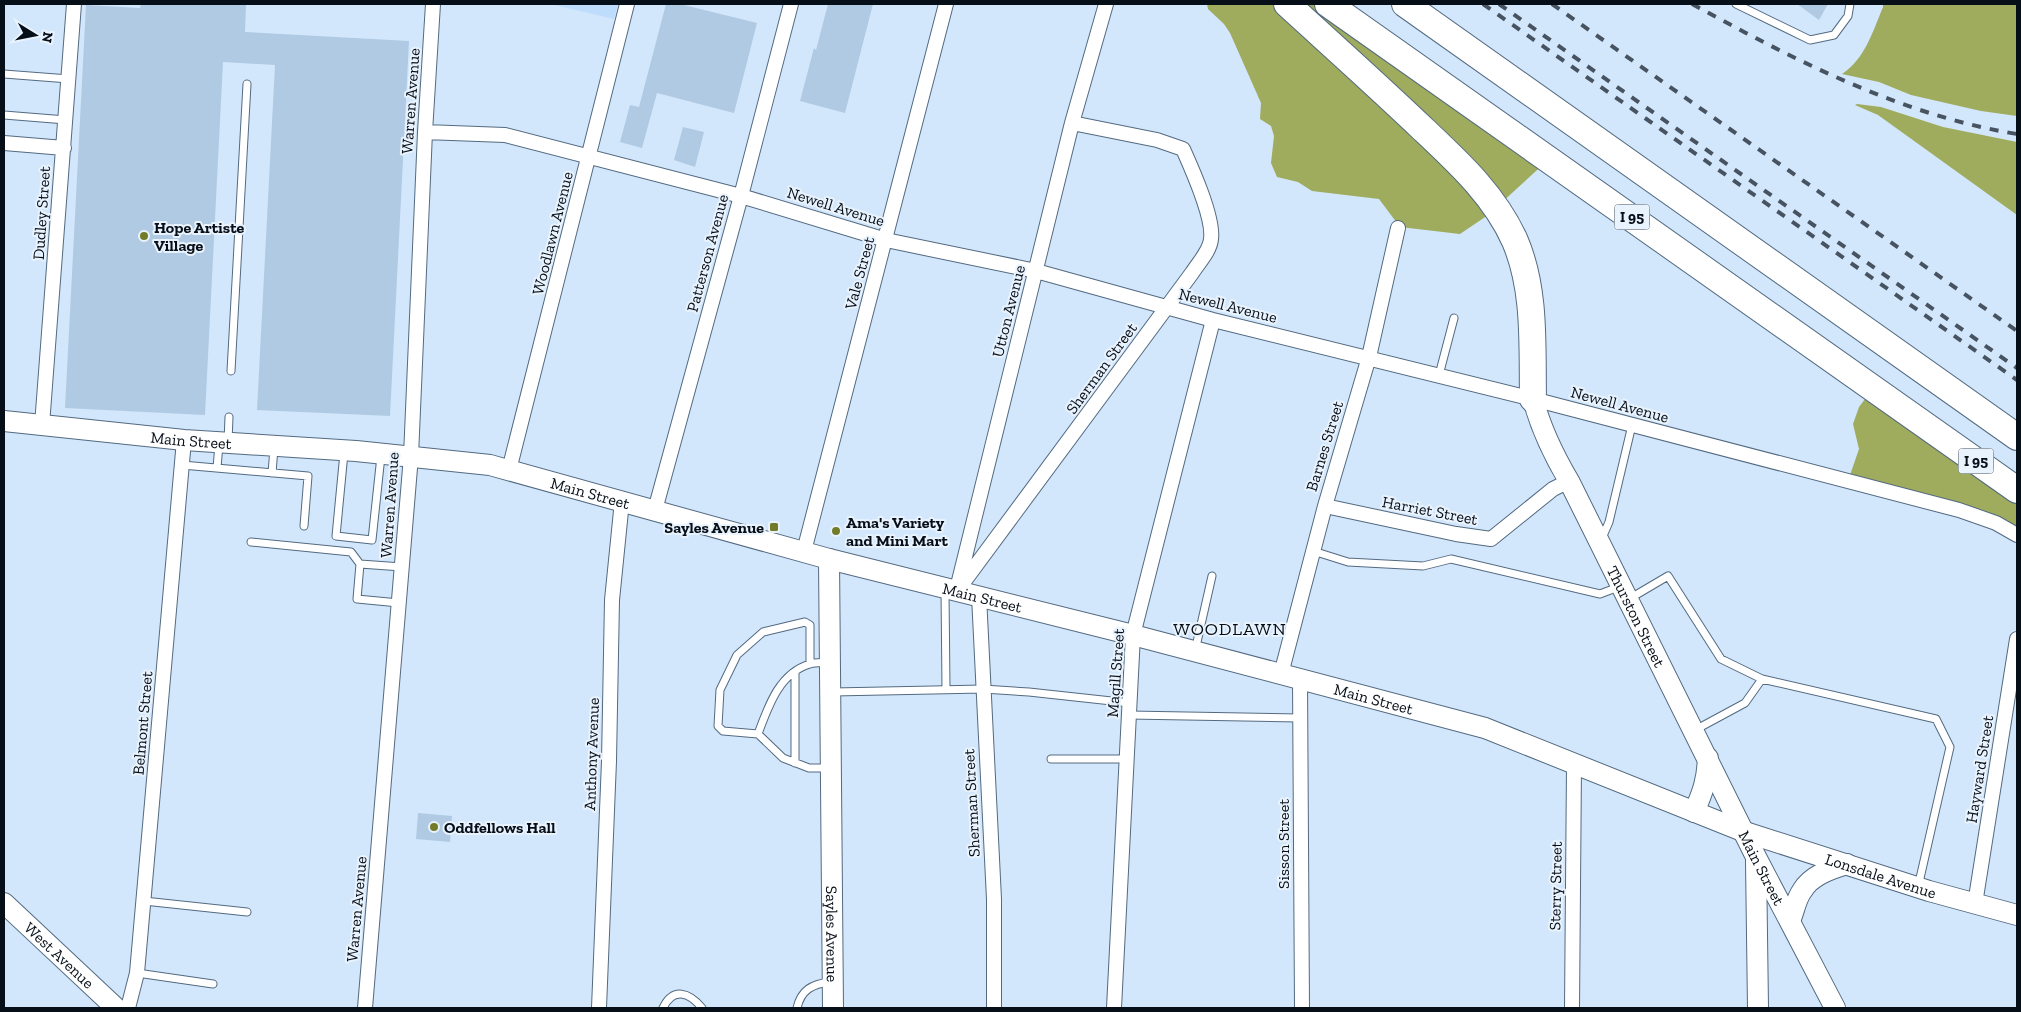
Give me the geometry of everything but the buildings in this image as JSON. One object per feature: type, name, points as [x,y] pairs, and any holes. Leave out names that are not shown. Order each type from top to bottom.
[{"type":"highway","points":[[1287,4],[1398,105],[1473,178],[1506,222],[1522,261],[1529,293],[1533,321],[1534,398]]},
{"type":"highway","name":"I 95","points":[[1328,4],[2017,490]]},
{"type":"highway","name":"I 95","points":[[1405,4],[2017,437]]},
{"type":"main road","name":"Thurston Street","points":[[1534,398],[1539,422],[1552,451],[1600,542],[1745,832]]},
{"type":"main road","name":"Main Street","points":[[4,421],[184,440],[381,453],[490,465],[829,559],[1133,635],[1485,728],[1745,832],[1756,857],[1836,1008]]},
{"type":"main road","name":"Sayles Avenue","points":[[829,559],[833,1008]]},
{"type":"main road","points":[[1694,812],[1707,778],[1708,758]]},
{"type":"main road","name":"Lonsdale Avenue","points":[[1745,832],[1918,887],[2017,915]]},
{"type":"main road","points":[[1756,857],[1758,1008]]},
{"type":"main road","points":[[1790,921],[1802,890],[1828,870],[1847,864]]},
{"type":"main road","name":"West Avenue","points":[[4,903],[116,1008]]},
{"type":"street","name":"Dudley Street","points":[[42,424],[74,4]]},
{"type":"street","name":"Warren Avenue","points":[[365,1008],[411,456],[424,132],[433,4]]},
{"type":"street","name":"Woodlawn Avenue","points":[[510,470],[626,4]]},
{"type":"street","name":"Patterson Avenue","points":[[655,510],[741,196],[791,4]]},
{"type":"street","name":"Vale Street","points":[[804,551],[946,4]]},
{"type":"street","name":"Utton Avenue","points":[[951,589],[1036,271],[1072,123],[1106,4]]},
{"type":"street","name":"Sherman Street","points":[[951,589],[1167,307],[1208,249],[1212,237],[1197,179],[1183,149],[1157,140],[1072,123]]},
{"type":"street","name":"Newell Avenue","points":[[424,132],[505,135],[741,196],[886,240],[1036,271],[1213,320],[1534,398],[1959,510],[1996,524],[2017,535]]},
{"type":"street","points":[[4,143],[64,148]]},
{"type":"street","name":"Barnes Street","points":[[1281,674],[1325,506],[1369,357],[1398,228]]},
{"type":"street","name":"Magill Street","points":[[1114,1008],[1133,635],[1213,320]]},
{"type":"street","name":"Belmont Street","points":[[128,1008],[137,973],[184,440]]},
{"type":"street","name":"Harriet Street","points":[[1325,506],[1456,534],[1491,539],[1553,489],[1569,481]]},
{"type":"street","name":"Anthony Avenue","points":[[599,1008],[609,762],[612,600],[622,501]]},
{"type":"street","name":"Sherman Street","points":[[979,596],[994,899],[994,1008]]},
{"type":"street","name":"Hayward Street","points":[[1975,904],[2017,639]]},
{"type":"street","name":"Sisson Street","points":[[1300,679],[1302,1008]]},
{"type":"street","name":"Sterry Street","points":[[1572,1008],[1574,765]]},
{"type":"lane","points":[[1736,4],[1810,40],[1834,35],[1848,16],[1850,4]]},
{"type":"lane","points":[[4,74],[69,79]]},
{"type":"lane","points":[[231,371],[247,84]]},
{"type":"lane","points":[[4,115],[66,120]]},
{"type":"lane","points":[[1439,375],[1454,318]]},
{"type":"lane","points":[[217,468],[229,417]]},
{"type":"lane","points":[[1600,542],[1609,522],[1632,425]]},
{"type":"lane","points":[[272,473],[274,446]]},
{"type":"lane","points":[[344,450],[336,536],[372,540],[381,453]]},
{"type":"lane","points":[[182,466],[308,476],[304,526]]},
{"type":"lane","points":[[251,542],[351,552],[360,564],[357,599],[399,603]]},
{"type":"lane","points":[[1313,551],[1348,562],[1423,566],[1451,559],[1600,594],[1624,593],[1668,576],[1721,659],[1762,679],[1936,719],[1950,747],[1918,887]]},
{"type":"lane","points":[[360,564],[402,568]]},
{"type":"lane","points":[[1194,651],[1212,576]]},
{"type":"lane","points":[[946,690],[951,589]]},
{"type":"lane","points":[[810,664],[810,625],[806,622],[763,632],[737,655],[720,690],[718,726],[723,730],[758,734],[783,758],[795,763],[809,768],[831,768]]},
{"type":"lane","points":[[758,734],[777,687],[795,672],[810,664],[830,662]]},
{"type":"lane","points":[[795,672],[795,763]]},
{"type":"lane","points":[[1694,730],[1745,703],[1762,679]]},
{"type":"lane","points":[[830,692],[983,689],[1029,692],[1130,709],[1300,718]]},
{"type":"lane","points":[[1051,759],[1127,760]]},
{"type":"lane","points":[[144,901],[247,912]]},
{"type":"lane","points":[[137,973],[213,984]]},
{"type":"lane","points":[[797,1008],[808,988],[818,983],[833,982]]},
{"type":"lane","points":[[663,1008],[666,1000],[673,995],[682,994],[690,996],[702,1008]]},
{"type":"shaded area","points":[[550,4],[618,4],[614,19]]},
{"type":"green space","points":[[1207,4],[1331,4],[1548,160],[1500,204],[1497,209],[1460,234],[1400,227],[1379,199],[1312,191],[1298,182],[1277,177],[1271,163],[1274,136],[1271,126],[1260,119],[1261,103],[1230,33],[1224,24],[1208,9]]},
{"type":"green space","points":[[1883,4],[2017,4],[2017,116],[1981,111],[1911,95],[1879,82],[1842,74],[1857,61],[1862,53],[1872,35]]},
{"type":"green space","points":[[1855,105],[1881,107],[1943,127],[2017,142],[2017,215],[1878,115]]},
{"type":"green space","points":[[1871,391],[2017,491],[2017,538],[2004,530],[1849,478],[1859,449],[1853,424],[1859,407]]},
{"type":"railway","points":[[1483,4],[2017,380]]},
{"type":"railway","points":[[1499,4],[2017,368]]},
{"type":"railway","points":[[1552,4],[2017,331]]},
{"type":"railway","points":[[1692,4],[1809,65],[1849,83],[1931,114],[2017,134]]},
{"type":"place","name":"Hope Artiste Village","points":[[144,236]]},
{"type":"place","name":"Sayles Avenue","points":[[774,527]]},
{"type":"place","name":"Ama's Variety and Mini Mart","points":[[836,531]]},
{"type":"place","name":"Oddfellows Hall","points":[[434,827]]},
{"type":"district","name":"WOODLAWN","points":[[1230,629]]}]
